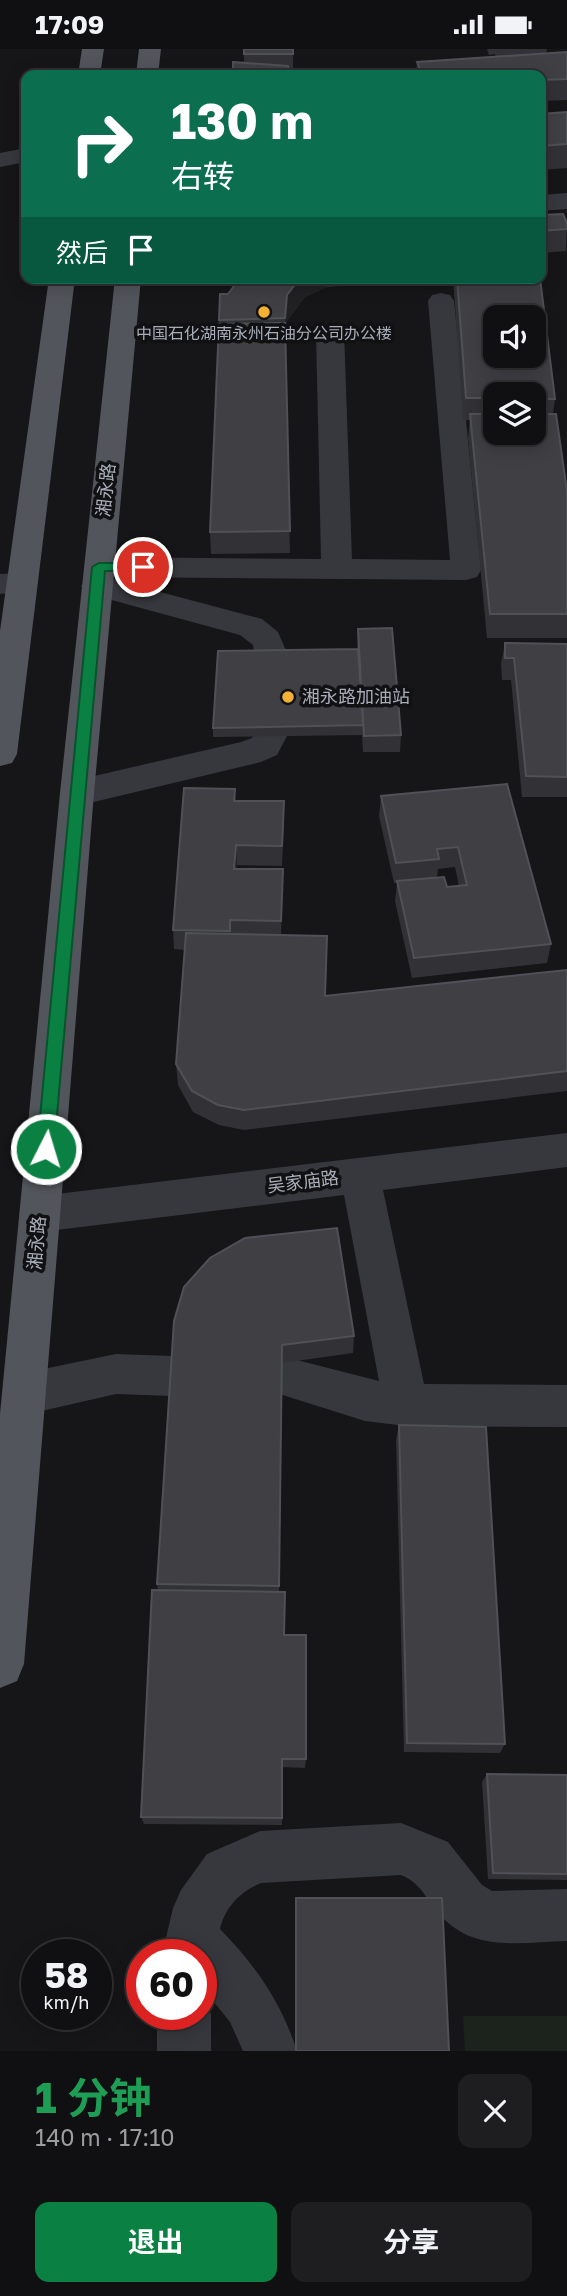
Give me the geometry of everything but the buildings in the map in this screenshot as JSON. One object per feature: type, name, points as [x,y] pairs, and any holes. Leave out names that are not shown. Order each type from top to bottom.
[{"type":"main road","points":[[90,70],[93,49]]},
{"type":"main road","points":[[148,70],[150,49]]},
{"type":"main road","points":[[0,754],[11,584],[61,284]]},
{"type":"main road","name":"湘永路","points":[[0,1664],[77,793],[127,284]]},
{"type":"street","points":[[0,160],[21,156]]},
{"type":"street","points":[[546,203],[567,201]]},
{"type":"street","points":[[98,576],[337,569],[466,570],[441,300]]},
{"type":"street","points":[[330,331],[337,569]]},
{"type":"street","points":[[98,576],[251,627],[263,633],[270,644],[271,659]]},
{"type":"street","points":[[77,793],[249,753],[265,746],[270,736]]},
{"type":"street","name":"吴家庙路","points":[[40,1214],[567,1150]]},
{"type":"street","points":[[360,1175],[406,1405]]},
{"type":"street","points":[[24,1394],[116,1374],[171,1376]]},
{"type":"street","points":[[285,1377],[365,1400],[406,1405],[567,1406]]},
{"type":"street","points":[[192,1939],[199,1908],[225,1871],[260,1857],[401,1849],[430,1860],[464,1903],[485,1917],[567,1915]]},
{"type":"street","points":[[217,1969],[242,1990],[265,2030],[270,2051]]},
{"type":"street","points":[[184,2030],[184,2051]]},
{"type":"shaded area","points":[[463,2016],[567,2016],[567,2051],[465,2051]]},
{"type":"place","name":"中国石化湖南永州石油分公司办公楼","points":[[264,312]]},
{"type":"place","name":"湘永路加油站","points":[[288,697]]},
{"type":"route","points":[[46,1149],[99,567],[143,567]]}]
